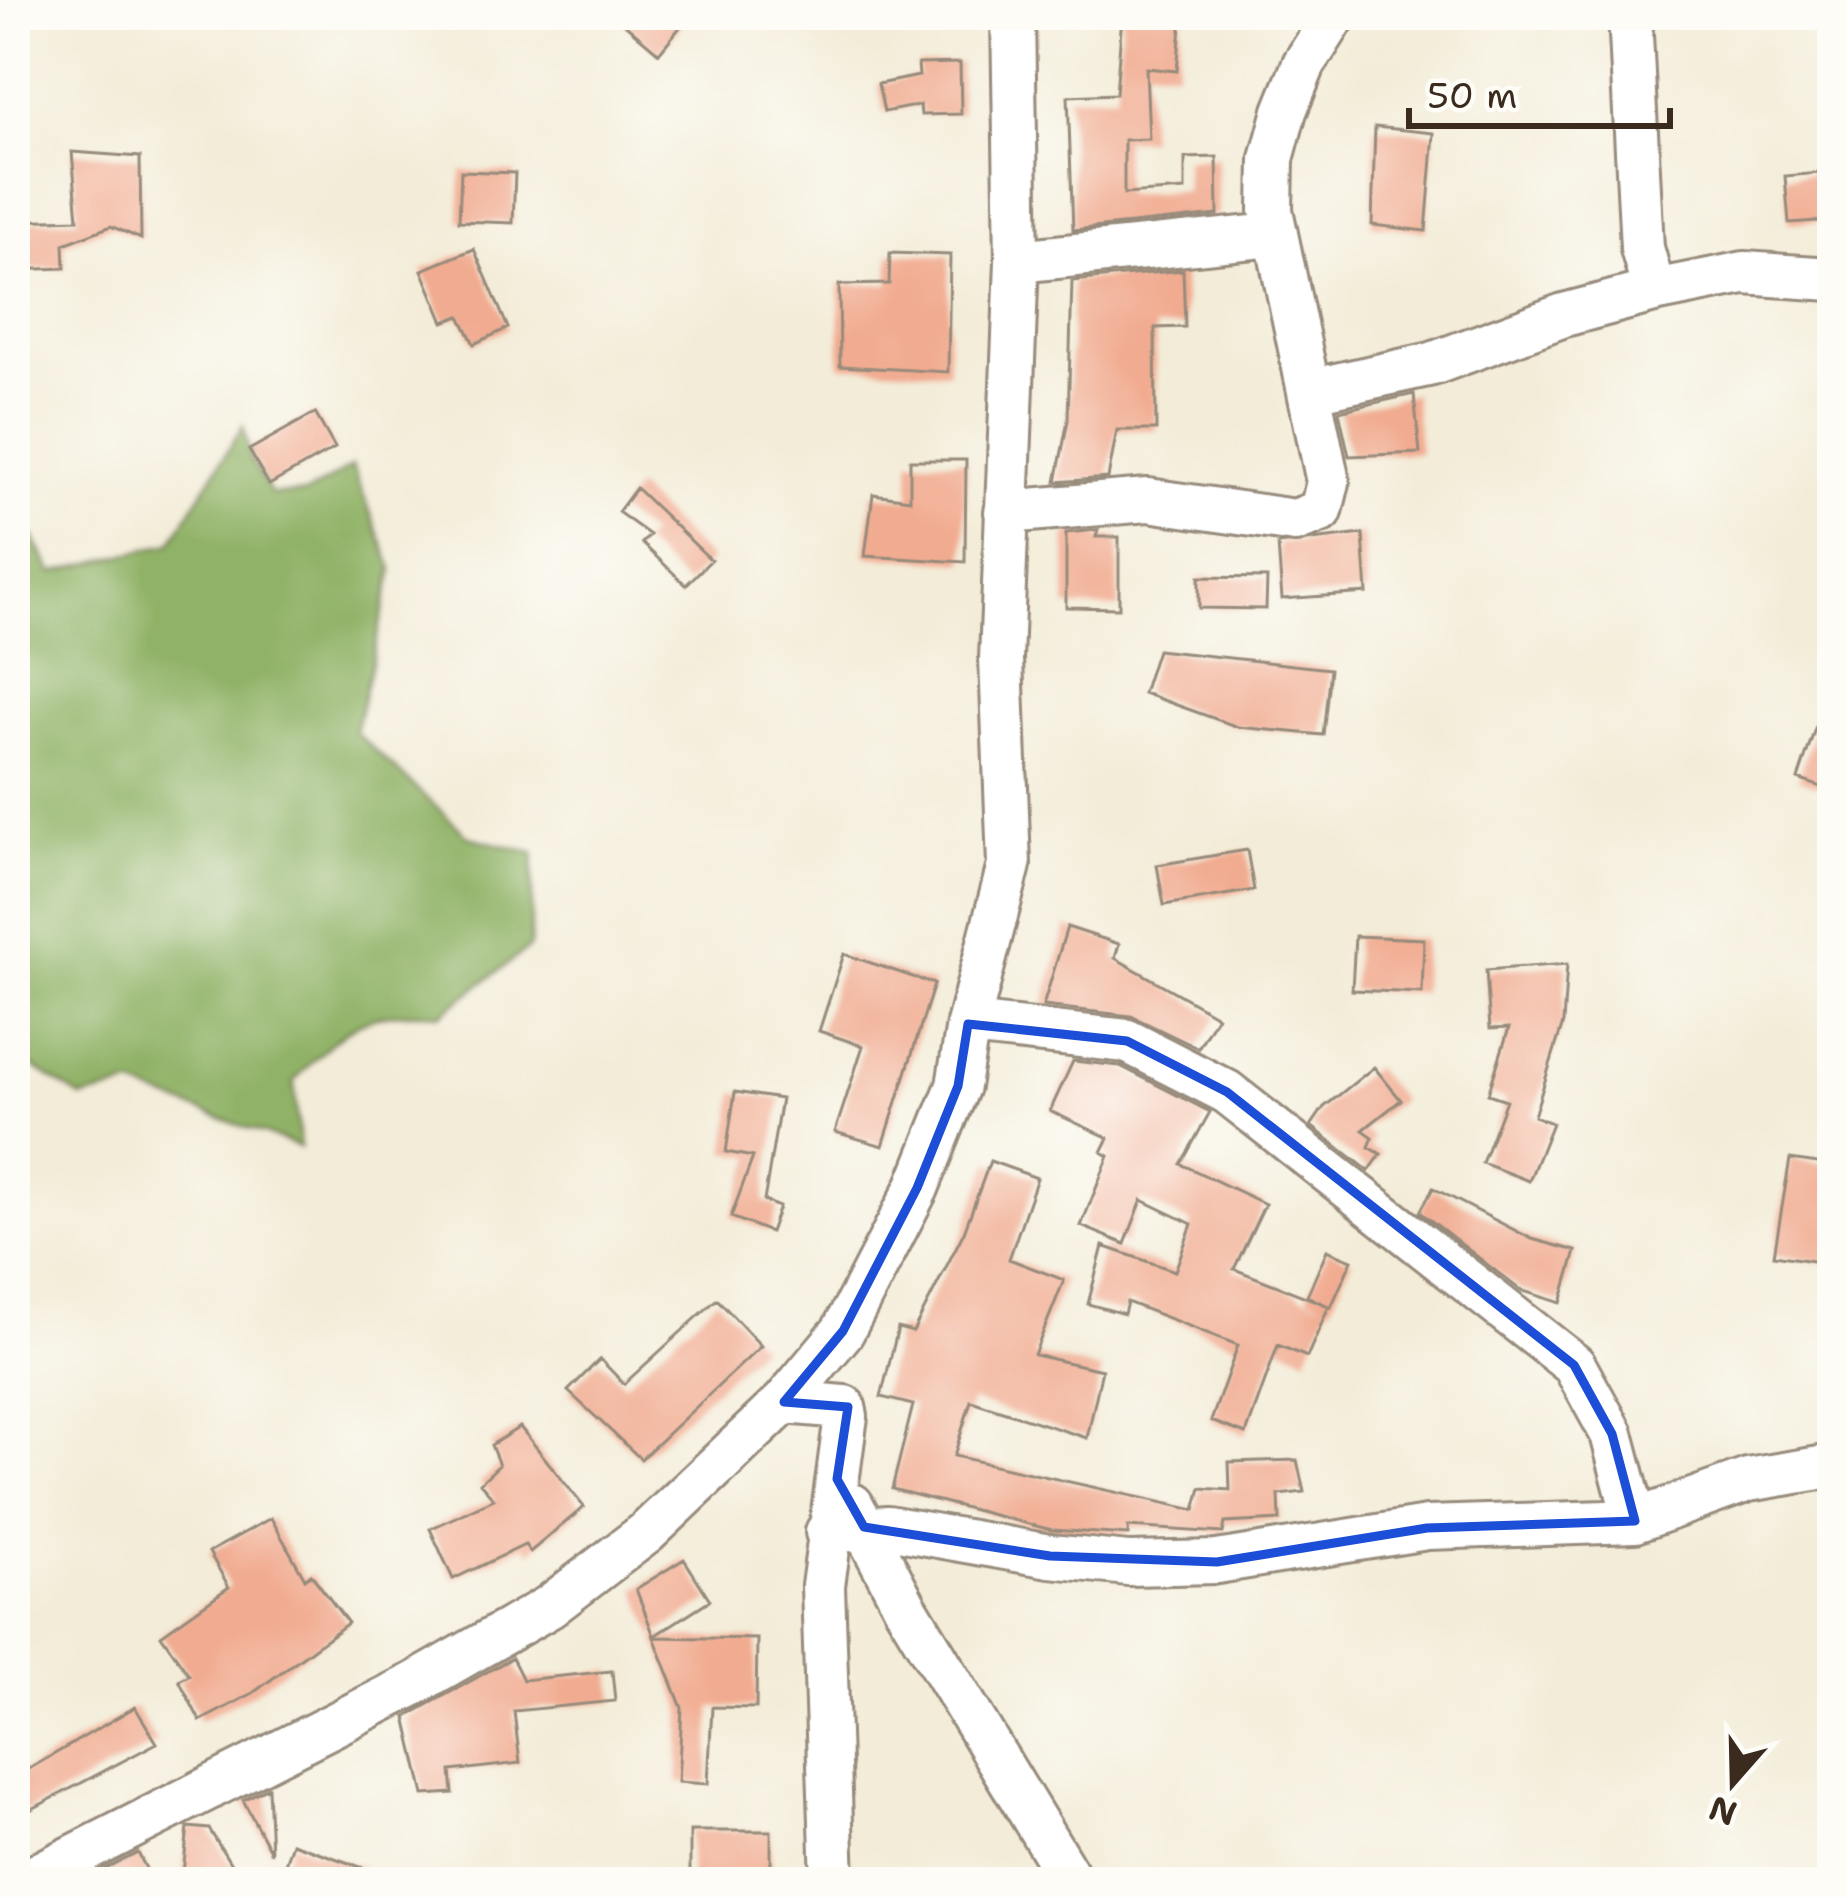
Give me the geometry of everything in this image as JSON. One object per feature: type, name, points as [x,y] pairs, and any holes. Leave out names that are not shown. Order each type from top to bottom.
[{"type":"street","points":[[23,1882],[414,1684],[549,1607],[646,1533],[784,1402],[843,1331],[916,1188],[958,1086],[968,1024],[1009,865],[1001,658],[1017,261],[1012,15]]},
{"type":"street","points":[[1006,512],[1148,500],[1310,519],[1322,511],[1328,482],[1273,235],[1272,160],[1304,64],[1335,15]]},
{"type":"street","points":[[1630,15],[1642,248],[1654,291]]},
{"type":"street","points":[[1017,261],[1273,235]]},
{"type":"street","points":[[1310,391],[1432,364],[1564,315],[1654,291],[1744,273],[1832,279]]},
{"type":"street","points":[[968,1024],[1127,1041],[1227,1092],[1574,1365],[1612,1434],[1635,1521]]},
{"type":"street","points":[[784,1402],[844,1407],[837,1479],[845,1530],[824,1692],[832,1882]]},
{"type":"street","points":[[845,1530],[1128,1564],[1308,1551],[1427,1528],[1635,1521],[1748,1480],[1832,1466]]},
{"type":"street","points":[[845,1530],[906,1608],[1072,1882]]},
{"type":"highlighted area","points":[[968,1024],[1127,1041],[1227,1092],[1574,1365],[1612,1434],[1635,1521],[1427,1528],[1217,1562],[1050,1556],[864,1527],[837,1479],[848,1407],[784,1402],[843,1331],[917,1188],[958,1086]]},
{"type":"green space","points":[[243,426],[250,459],[271,494],[306,494],[352,466],[393,569],[355,732],[469,837],[534,853],[530,947],[441,1014],[373,1018],[327,1047],[294,1081],[300,1147],[132,1086],[82,1098],[15,1055],[15,503],[53,573],[171,543]]},
{"type":"building","points":[[614,15],[690,15],[659,53]]},
{"type":"building","points":[[1122,15],[1182,15],[1177,71],[1146,68],[1149,139],[1124,140],[1124,194],[1185,190],[1185,158],[1217,157],[1218,215],[1073,230],[1068,96],[1116,94]]},
{"type":"building","points":[[960,63],[961,114],[921,115],[920,105],[884,112],[878,84],[919,76],[918,64]]},
{"type":"building","points":[[1375,127],[1434,133],[1426,231],[1372,225]]},
{"type":"building","points":[[72,152],[140,157],[141,239],[111,226],[64,244],[65,268],[15,270],[15,221],[78,219]]},
{"type":"building","points":[[461,171],[515,173],[513,223],[459,221]]},
{"type":"building","points":[[1832,172],[1832,220],[1789,223],[1785,176]]},
{"type":"building","points":[[474,249],[508,328],[474,344],[460,316],[444,322],[422,270]]},
{"type":"building","points":[[890,253],[950,255],[948,372],[840,366],[839,285],[889,284]]},
{"type":"building","points":[[1183,270],[1185,327],[1155,328],[1156,430],[1117,430],[1108,478],[1056,482],[1068,420],[1072,281]]},
{"type":"building","points":[[1414,394],[1420,453],[1349,456],[1339,411]]},
{"type":"building","points":[[315,413],[335,448],[269,485],[249,450]]},
{"type":"building","points":[[910,460],[966,460],[965,562],[865,556],[873,494],[910,499]]},
{"type":"building","points":[[636,488],[711,560],[686,585],[642,543],[650,535],[618,512]]},
{"type":"building","points":[[1098,530],[1096,537],[1119,537],[1119,608],[1066,607],[1066,533]]},
{"type":"building","points":[[1363,534],[1367,593],[1282,599],[1278,544]]},
{"type":"building","points":[[1199,577],[1267,578],[1266,609],[1199,608]]},
{"type":"building","points":[[1157,650],[1330,669],[1323,735],[1238,727],[1143,693]]},
{"type":"building","points":[[1827,693],[1832,694],[1832,791],[1798,779]]},
{"type":"building","points":[[1247,850],[1254,890],[1164,905],[1157,865]]},
{"type":"building","points":[[1067,927],[1119,944],[1115,958],[1217,1016],[1198,1048],[1131,1016],[1043,1006]]},
{"type":"building","points":[[1355,936],[1424,939],[1422,993],[1352,990]]},
{"type":"building","points":[[844,954],[934,984],[883,1146],[835,1132],[863,1046],[819,1031]]},
{"type":"building","points":[[1567,964],[1563,1023],[1534,1116],[1552,1123],[1529,1181],[1482,1163],[1506,1100],[1488,1094],[1509,1028],[1490,1029],[1486,970]]},
{"type":"building","points":[[1073,1061],[1120,1066],[1210,1112],[1181,1164],[1265,1204],[1234,1269],[1329,1306],[1307,1357],[1278,1345],[1246,1434],[1211,1421],[1238,1345],[1127,1302],[1124,1314],[1088,1304],[1103,1246],[1175,1271],[1192,1224],[1142,1200],[1125,1244],[1081,1226],[1109,1156],[1102,1152],[1109,1138],[1050,1111]]},
{"type":"building","points":[[1374,1067],[1401,1100],[1363,1130],[1373,1137],[1369,1147],[1381,1154],[1369,1171],[1311,1126],[1324,1107]]},
{"type":"building","points":[[735,1092],[781,1099],[764,1201],[779,1207],[770,1232],[731,1217],[753,1157],[726,1152]]},
{"type":"building","points":[[1790,1159],[1832,1165],[1832,1264],[1774,1255]]},
{"type":"building","points":[[990,1161],[1037,1178],[1009,1259],[1064,1280],[1034,1355],[1102,1370],[1087,1438],[971,1401],[954,1456],[1195,1510],[1201,1488],[1230,1490],[1229,1462],[1297,1460],[1304,1492],[1279,1495],[1280,1520],[1225,1523],[1223,1533],[1128,1527],[1128,1535],[1052,1530],[892,1489],[913,1405],[881,1397],[898,1328],[913,1332],[964,1232]]},
{"type":"building","points":[[1433,1188],[1532,1239],[1576,1251],[1561,1303],[1520,1290],[1420,1212]]},
{"type":"building","points":[[1327,1250],[1352,1260],[1331,1307],[1307,1296]]},
{"type":"building","points":[[717,1299],[761,1346],[641,1459],[568,1391],[600,1359],[624,1384]]},
{"type":"building","points":[[520,1427],[584,1507],[530,1552],[525,1545],[453,1579],[430,1529],[494,1499],[480,1483],[499,1465],[491,1445]]},
{"type":"building","points":[[271,1518],[305,1579],[311,1574],[348,1623],[253,1693],[200,1721],[179,1680],[189,1675],[161,1635],[229,1587],[209,1552]]},
{"type":"building","points":[[684,1559],[710,1600],[654,1636],[636,1589]]},
{"type":"building","points":[[654,1637],[757,1639],[756,1708],[712,1707],[708,1784],[678,1782],[682,1708]]},
{"type":"building","points":[[512,1658],[523,1680],[612,1671],[615,1701],[514,1711],[520,1763],[451,1771],[453,1793],[424,1795],[406,1717]]},
{"type":"building","points":[[135,1707],[157,1743],[15,1818],[15,1777]]},
{"type":"building","points":[[268,1787],[271,1853],[243,1800]]},
{"type":"building","points":[[188,1827],[209,1829],[242,1882],[182,1882]]},
{"type":"building","points":[[690,1831],[771,1831],[771,1882],[690,1882]]},
{"type":"building","points":[[292,1843],[392,1878],[391,1882],[279,1882]]},
{"type":"building","points":[[138,1853],[153,1882],[80,1882]]}]
